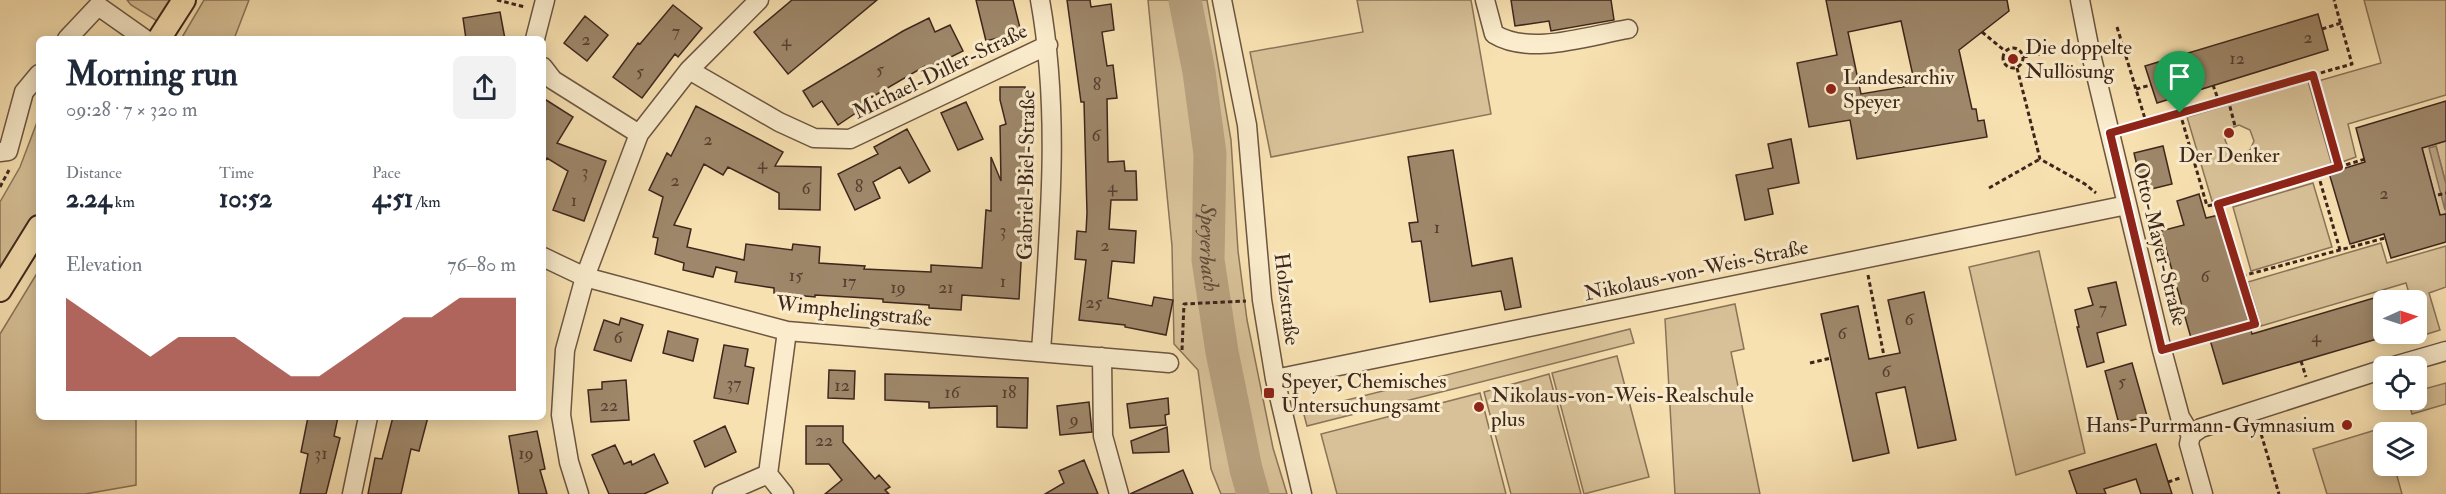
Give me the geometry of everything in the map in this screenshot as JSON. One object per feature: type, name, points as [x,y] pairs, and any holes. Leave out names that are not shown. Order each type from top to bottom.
[{"type":"main road","points":[[161,36],[184,0]]},
{"type":"main road","points":[[0,290],[36,232]]},
{"type":"street","points":[[579,494],[569,462],[561,415],[565,350],[585,277],[639,134],[690,70],[759,0]]},
{"type":"street","name":"Gabriel-Biel-Straße","points":[[1040,0],[1048,45],[1053,124],[1041,351]]},
{"type":"street","name":"Holzstraße","points":[[1222,0],[1247,126],[1262,300],[1275,379],[1302,494]]},
{"type":"street","points":[[1485,0],[1494,34],[1507,43],[1538,45],[1628,29]]},
{"type":"street","name":"Otto-Mayer-Straße","points":[[2080,0],[2110,133],[2120,206],[2180,417],[2191,435],[2189,444],[2203,494]]},
{"type":"street","points":[[537,36],[543,5]]},
{"type":"street","points":[[70,36],[98,6],[140,36]]},
{"type":"street","name":"Michael-Diller-Straße","points":[[690,70],[779,123],[814,138],[850,139],[1048,45]]},
{"type":"street","points":[[546,71],[553,80],[639,134]]},
{"type":"street","points":[[0,152],[8,151],[24,92],[36,78]]},
{"type":"street","name":"Nikolaus-von-Weis-Straße","points":[[1275,379],[2120,206]]},
{"type":"street","name":"Wimphelingstraße","points":[[546,258],[585,277],[787,331],[1169,363]]},
{"type":"street","points":[[784,494],[768,474],[787,331]]},
{"type":"street","points":[[2427,356],[2446,351]]},
{"type":"street","points":[[1102,357],[1103,436],[1119,494]]},
{"type":"street","points":[[2191,435],[2201,428],[2373,373]]},
{"type":"street","points":[[352,494],[367,420]]},
{"type":"street","points":[[722,494],[768,474]]},
{"type":"path","points":[[497,0],[543,5]]},
{"type":"path","points":[[2110,133],[2352,64],[2334,0]]},
{"type":"path","points":[[2322,29],[2341,23]]},
{"type":"path","points":[[2117,27],[2146,122]]},
{"type":"path","points":[[1983,32],[2005,51]]},
{"type":"path","points":[[2023,57],[2089,46]]},
{"type":"path","points":[[2018,49],[2023,61],[2017,68],[2008,68],[2004,64],[2002,60],[2005,51],[2018,49]]},
{"type":"path","points":[[2017,68],[2040,159],[2120,206]]},
{"type":"path","points":[[2313,75],[2339,167]]},
{"type":"path","points":[[2136,89],[2151,85]]},
{"type":"path","points":[[2213,85],[2218,102]]},
{"type":"path","points":[[2228,99],[2235,126]]},
{"type":"path","points":[[2180,113],[2207,206],[2365,159]]},
{"type":"path","points":[[1989,188],[2040,159]]},
{"type":"path","points":[[2318,174],[2340,250]]},
{"type":"path","points":[[2438,195],[2446,193]]},
{"type":"path","points":[[2162,350],[2255,324],[2218,204]]},
{"type":"path","points":[[2241,277],[2385,238]]},
{"type":"path","points":[[1864,258],[1884,356]]},
{"type":"path","points":[[1169,363],[1181,363],[1184,304],[1240,301]]},
{"type":"path","points":[[2233,331],[2235,338]]},
{"type":"path","points":[[1810,363],[1831,358]]},
{"type":"path","points":[[2254,411],[2279,494]]},
{"type":"shaded area","points":[[127,0],[171,0],[157,21],[131,5]]},
{"type":"shaded area","points":[[204,0],[249,0],[235,36],[183,36]]},
{"type":"shaded area","points":[[1148,0],[1207,0],[1231,140],[1238,251],[1247,320],[1273,448],[1287,494],[1221,494],[1211,469],[1198,370],[1174,344],[1172,246]]},
{"type":"shaded area","points":[[1357,0],[1471,0],[1491,114],[1271,157],[1250,52],[1363,32]]},
{"type":"shaded area","points":[[2364,0],[2446,0],[2446,95],[2348,124],[2356,157],[2342,162],[2318,81],[2381,63]]},
{"type":"shaded area","points":[[2308,81],[2332,165],[2212,201],[2187,117]],"holes":[[[2239,125],[2250,130],[2254,141],[2250,150],[2239,155],[2230,151],[2225,140],[2229,129]]]},
{"type":"shaded area","points":[[36,125],[36,217],[0,273],[0,202],[20,167]]},
{"type":"shaded area","points":[[2446,141],[2446,184],[2436,146],[2446,210],[2446,214],[2440,215],[2422,148]]},
{"type":"shaded area","points":[[2436,146],[2446,184],[2445,210],[2429,148]]},
{"type":"shaded area","points":[[2313,183],[2332,247],[2251,271],[2233,207]]},
{"type":"shaded area","points":[[2381,243],[2387,263],[2446,246],[2446,287],[2429,293],[2440,330],[2427,334],[2427,290],[2408,290],[2406,283],[2382,290],[2373,290],[2373,293],[2261,326],[2248,282]]},
{"type":"shaded area","points":[[2039,251],[2085,453],[2016,475],[1969,267]]},
{"type":"shaded area","points":[[36,275],[36,420],[136,420],[136,485],[85,494],[0,494],[0,334]]},
{"type":"shaded area","points":[[1735,304],[1744,349],[1731,352],[1760,494],[1675,494],[1665,319]]},
{"type":"shaded area","points":[[1630,329],[1634,343],[1307,426],[1303,411]]},
{"type":"shaded area","points":[[1617,356],[1649,477],[1584,494],[1552,373]]},
{"type":"shaded area","points":[[1549,374],[1581,494],[1511,494],[1484,392]]},
{"type":"shaded area","points":[[2446,383],[2446,404],[2427,410],[2427,388]]},
{"type":"shaded area","points":[[1480,393],[1506,494],[1337,494],[1321,434]]},
{"type":"shaded area","points":[[2411,410],[2426,410],[2412,414]]},
{"type":"shaded area","points":[[2373,431],[2373,476],[2397,476],[2402,494],[2327,494],[2313,449]]},
{"type":"building","points":[[792,0],[877,0],[788,74],[754,32]]},
{"type":"building","points":[[976,0],[1013,0],[1021,32],[986,41]]},
{"type":"building","points":[[1067,0],[1090,0],[1091,7],[1111,4],[1114,30],[1102,32],[1107,66],[1113,65],[1117,98],[1107,99],[1108,162],[1124,161],[1125,171],[1136,171],[1137,200],[1111,200],[1109,229],[1136,231],[1134,263],[1112,261],[1108,298],[1152,306],[1154,297],[1173,300],[1166,335],[1125,327],[1125,325],[1079,320],[1086,260],[1075,259],[1077,231],[1086,232],[1084,102],[1081,102]]},
{"type":"building","points":[[1511,0],[1611,0],[1614,20],[1551,31],[1549,21],[1515,26]]},
{"type":"building","points":[[1826,0],[2007,0],[2009,11],[1959,50],[1972,109],[1976,109],[1978,121],[1984,120],[1987,137],[1857,159],[1850,120],[1809,127],[1797,63],[1837,55]],"holes":[[[1901,21],[1915,85],[1861,94],[1848,32]]]},
{"type":"building","points":[[673,5],[702,28],[678,57],[675,54],[642,98],[613,77],[638,43],[640,44]]},
{"type":"building","points":[[500,12],[504,36],[466,36],[463,18]]},
{"type":"building","points":[[2318,14],[2328,50],[2157,103],[2145,66]]},
{"type":"building","points":[[585,16],[608,35],[587,61],[564,43]]},
{"type":"building","points":[[929,18],[935,32],[950,25],[963,51],[927,69],[925,66],[860,104],[863,108],[838,125],[822,101],[813,107],[803,91]]},
{"type":"building","points":[[1000,87],[1025,87],[1028,191],[1025,191],[1019,299],[962,295],[961,310],[883,302],[883,299],[774,293],[774,288],[735,282],[737,272],[716,267],[713,277],[683,270],[684,263],[655,254],[658,238],[653,237],[663,197],[649,190],[667,153],[671,156],[696,106],[783,152],[775,166],[821,167],[820,210],[779,209],[779,193],[728,167],[723,175],[704,164],[674,225],[691,229],[687,247],[744,260],[746,244],[792,250],[793,244],[820,247],[819,263],[865,266],[864,269],[931,272],[931,265],[982,268],[986,210],[991,211],[991,157],[1001,181],[1000,126],[1006,124],[1000,100]]},
{"type":"building","points":[[546,100],[573,117],[557,143],[606,161],[584,221],[553,210],[568,171],[547,158],[546,160]]},
{"type":"building","points":[[2446,101],[2446,141],[2422,148],[2440,215],[2446,214],[2446,242],[2391,258],[2384,234],[2350,244],[2329,173],[2365,162],[2356,128]]},
{"type":"building","points":[[966,102],[983,139],[958,150],[941,113]]},
{"type":"building","points":[[907,129],[930,171],[909,183],[900,167],[873,182],[880,198],[855,210],[838,174],[878,154],[874,147]]},
{"type":"building","points":[[1791,139],[1799,183],[1768,189],[1773,214],[1745,220],[1736,175],[1773,168],[1768,144]]},
{"type":"building","points":[[2163,146],[2172,184],[2143,191],[2134,153]]},
{"type":"building","points":[[1453,150],[1472,266],[1512,258],[1521,307],[1505,310],[1501,291],[1430,302],[1421,241],[1412,242],[1409,223],[1418,222],[1408,157]]},
{"type":"building","points":[[2199,194],[2206,218],[2219,215],[2252,334],[2373,298],[2373,340],[2223,384],[2208,333],[2191,338],[2161,231],[2184,225],[2177,201]]},
{"type":"building","points":[[2116,282],[2126,325],[2097,333],[2104,362],[2087,367],[2075,310],[2093,305],[2088,288]]},
{"type":"building","points":[[1924,292],[1956,440],[1918,448],[1905,387],[1876,393],[1889,453],[1853,461],[1821,314],[1858,306],[1869,359],[1900,353],[1888,300]]},
{"type":"building","points":[[621,318],[643,325],[631,361],[594,350],[604,320],[619,325]]},
{"type":"building","points":[[668,331],[698,339],[693,361],[663,353]]},
{"type":"building","points":[[724,345],[748,349],[745,366],[754,368],[748,404],[714,398]]},
{"type":"building","points":[[2132,363],[2147,416],[2119,424],[2105,371]]},
{"type":"building","points":[[829,370],[855,371],[854,399],[828,398]]},
{"type":"building","points":[[885,374],[1028,378],[1027,428],[997,427],[997,406],[929,408],[929,402],[885,400]]},
{"type":"building","points":[[626,380],[629,420],[591,422],[588,390],[602,389],[602,382]]},
{"type":"building","points":[[1168,398],[1169,414],[1165,415],[1166,425],[1130,428],[1127,404]]},
{"type":"building","points":[[1089,402],[1092,432],[1060,435],[1057,406]]},
{"type":"building","points":[[307,420],[337,420],[334,436],[340,438],[326,494],[300,494],[308,454],[301,452]]},
{"type":"building","points":[[392,420],[427,420],[419,451],[411,449],[401,494],[368,494],[375,458],[382,459]]},
{"type":"building","points":[[725,426],[736,452],[705,467],[694,441]]},
{"type":"building","points":[[806,426],[843,426],[843,442],[875,479],[879,475],[890,487],[885,490],[889,494],[825,494],[842,480],[829,464],[806,464]]},
{"type":"building","points":[[1167,427],[1169,452],[1133,453],[1131,441]]},
{"type":"building","points":[[537,431],[545,469],[540,470],[547,494],[519,494],[509,436]]},
{"type":"building","points":[[2156,444],[2172,494],[2141,494],[2136,479],[2104,489],[2106,494],[2077,494],[2069,471]]},
{"type":"building","points":[[615,445],[624,464],[631,461],[632,465],[654,454],[668,483],[644,494],[609,494],[592,455]]},
{"type":"building","points":[[1084,460],[1098,494],[1045,494],[1064,483],[1059,471]]},
{"type":"building","points":[[1183,470],[1193,494],[1130,494],[1161,480]]},
{"type":"waterway","name":"Speyerbach","points":[[1185,0],[1199,72],[1210,154],[1208,260],[1222,352],[1253,494]]},
{"type":"place","name":"Die doppelte Nullösung","points":[[2013,59]]},
{"type":"place","name":"Landesarchiv Speyer","points":[[1831,89]]},
{"type":"place","name":"Der Denker","points":[[2229,133]]},
{"type":"place","name":"Speyer, Chemisches Untersuchungsamt","points":[[1269,393]]},
{"type":"place","name":"Nikolaus-von-Weis-Realschule plus","points":[[1479,407]]},
{"type":"place","name":"Hans-Purrmann-Gymnasium","points":[[2347,425]]},
{"type":"route","points":[[2313,75],[2339,167],[2218,204],[2255,324],[2162,350],[2110,133],[2180,113],[2313,75]]}]
